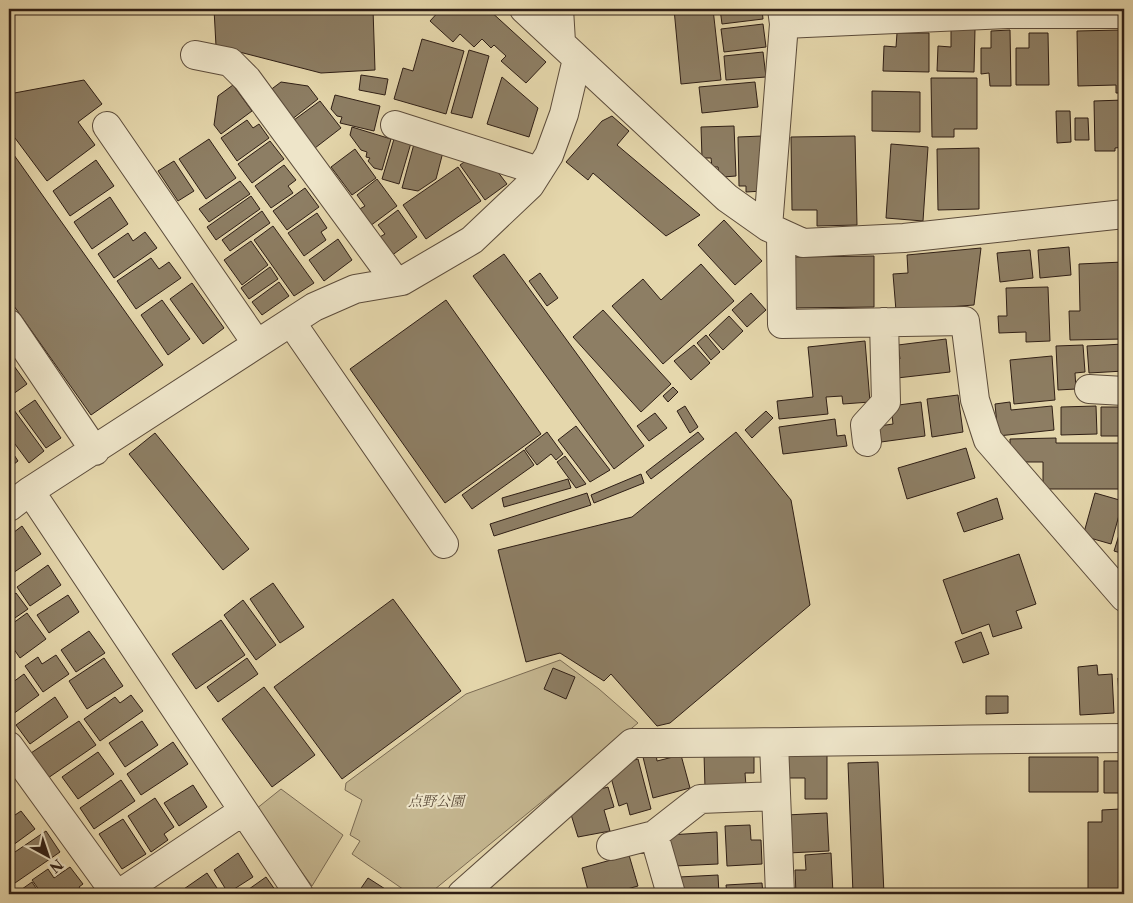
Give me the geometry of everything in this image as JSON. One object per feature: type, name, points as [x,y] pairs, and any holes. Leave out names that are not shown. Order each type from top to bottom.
[{"type":"street","points":[[524,9],[727,198],[774,230],[803,243],[904,238],[1124,214]]},
{"type":"street","points":[[299,894],[243,811],[20,499],[314,307],[355,289],[402,281],[472,240],[530,184],[549,155],[564,114],[569,50],[559,9]]},
{"type":"street","points":[[1124,14],[950,13],[783,16],[774,230],[782,324],[965,321],[975,400],[988,440],[1124,597]]},
{"type":"street","points":[[195,55],[230,62],[247,79],[396,282]]},
{"type":"street","points":[[395,125],[539,171]]},
{"type":"street","points":[[107,126],[257,344]]},
{"type":"street","points":[[292,322],[444,544]]},
{"type":"street","points":[[868,442],[865,425],[886,402],[884,322]]},
{"type":"street","points":[[10,329],[95,450]]},
{"type":"street","points":[[1089,388],[1124,391]]},
{"type":"street","points":[[462,894],[632,743],[1124,738]]},
{"type":"street","points":[[774,743],[780,894]]},
{"type":"street","points":[[9,746],[117,894],[243,811]]},
{"type":"street","points":[[611,846],[654,834],[700,799],[776,796]]},
{"type":"street","points":[[654,834],[670,894]]},
{"type":"green space","name":"点野公園","points":[[560,660],[599,689],[638,723],[429,894],[410,894],[352,854],[360,841],[350,835],[362,800],[345,790],[346,783],[466,694]]},
{"type":"green space","points":[[281,789],[343,835],[312,886],[256,809]]},
{"type":"building","points":[[214,9],[373,9],[375,70],[321,73],[216,46]]},
{"type":"building","points":[[441,9],[488,9],[546,62],[526,83],[501,61],[506,56],[494,45],[491,48],[482,39],[474,47],[460,34],[453,42],[430,21]]},
{"type":"building","points":[[674,9],[713,9],[721,80],[681,84]]},
{"type":"building","points":[[720,9],[762,9],[763,19],[722,24]]},
{"type":"building","points":[[763,24],[766,47],[724,52],[721,29]]},
{"type":"building","points":[[951,28],[975,29],[974,72],[937,71],[938,46],[951,47]]},
{"type":"building","points":[[1010,30],[1011,86],[990,86],[989,73],[981,74],[981,48],[991,48],[991,31]]},
{"type":"building","points":[[1121,30],[1122,59],[1124,59],[1124,93],[1116,93],[1116,85],[1078,86],[1077,31]]},
{"type":"building","points":[[897,33],[929,33],[929,72],[883,71],[884,46],[896,47]]},
{"type":"building","points":[[1029,33],[1048,33],[1049,85],[1016,85],[1016,48],[1029,48]]},
{"type":"building","points":[[422,39],[464,51],[446,114],[394,99],[403,68],[413,71]]},
{"type":"building","points":[[469,50],[489,56],[472,118],[451,113]]},
{"type":"building","points":[[763,52],[766,77],[726,80],[724,56]]},
{"type":"building","points":[[361,75],[388,79],[385,95],[359,90]]},
{"type":"building","points":[[502,77],[538,108],[529,137],[487,124]]},
{"type":"building","points":[[931,78],[977,78],[977,129],[954,129],[954,137],[932,137]]},
{"type":"building","points":[[84,80],[102,104],[78,122],[95,145],[47,181],[9,130],[9,94]]},
{"type":"building","points":[[281,82],[308,86],[318,99],[291,120],[269,91]]},
{"type":"building","points":[[755,82],[758,107],[702,113],[699,87]]},
{"type":"building","points":[[233,85],[252,111],[221,134],[214,125],[218,96]]},
{"type":"building","points":[[872,91],[920,92],[920,132],[872,131]]},
{"type":"building","points":[[335,95],[380,106],[374,131],[340,123],[342,117],[337,116],[331,109]]},
{"type":"building","points":[[1124,100],[1124,147],[1115,148],[1115,151],[1095,151],[1094,101]]},
{"type":"building","points":[[320,101],[341,128],[315,148],[294,120]]},
{"type":"building","points":[[1056,111],[1070,111],[1071,142],[1057,143]]},
{"type":"building","points":[[612,116],[629,131],[617,145],[700,215],[666,236],[593,173],[588,180],[566,162],[602,121]]},
{"type":"building","points":[[1075,118],[1088,118],[1089,140],[1075,140]]},
{"type":"building","points":[[247,120],[253,128],[259,124],[269,138],[237,161],[221,138]]},
{"type":"building","points":[[734,126],[736,176],[723,177],[723,174],[719,174],[718,167],[712,167],[711,158],[702,158],[701,127]]},
{"type":"building","points":[[352,127],[391,139],[382,170],[374,168],[368,161],[370,158],[366,157],[367,152],[361,150],[350,135]]},
{"type":"building","points":[[762,136],[763,191],[746,192],[746,186],[739,186],[738,137]]},
{"type":"building","points":[[855,136],[857,225],[817,226],[817,210],[792,210],[791,137]]},
{"type":"building","points":[[209,139],[236,178],[206,199],[179,159]]},
{"type":"building","points":[[394,139],[411,143],[399,184],[382,179]]},
{"type":"building","points":[[270,141],[284,159],[252,183],[238,164]]},
{"type":"building","points":[[414,144],[443,152],[436,179],[418,191],[402,188]]},
{"type":"building","points":[[891,144],[928,147],[923,221],[886,218]]},
{"type":"building","points":[[9,148],[163,365],[91,415],[9,299]]},
{"type":"building","points":[[979,148],[979,209],[938,210],[937,149]]},
{"type":"building","points":[[355,149],[376,178],[352,195],[331,167]]},
{"type":"building","points":[[96,160],[114,186],[70,216],[53,191]]},
{"type":"building","points":[[467,160],[494,167],[507,184],[485,200],[460,165]]},
{"type":"building","points":[[174,161],[194,191],[178,201],[158,171]]},
{"type":"building","points":[[284,165],[296,180],[288,186],[293,193],[271,208],[255,186]]},
{"type":"building","points":[[458,167],[481,201],[426,239],[403,205]]},
{"type":"building","points":[[377,179],[397,206],[370,226],[358,210],[365,206],[357,195]]},
{"type":"building","points":[[240,181],[250,194],[209,222],[199,209]]},
{"type":"building","points":[[305,188],[319,207],[287,230],[273,211]]},
{"type":"building","points":[[251,196],[260,209],[216,240],[207,227]]},
{"type":"building","points":[[110,197],[128,224],[92,249],[74,222]]},
{"type":"building","points":[[398,210],[417,237],[391,256],[378,238],[385,234],[378,225]]},
{"type":"building","points":[[262,211],[270,223],[230,251],[222,240]]},
{"type":"building","points":[[317,213],[327,228],[321,232],[326,240],[304,256],[288,233]]},
{"type":"building","points":[[724,220],[762,261],[735,285],[698,245]]},
{"type":"building","points":[[273,226],[314,283],[294,296],[254,240]]},
{"type":"building","points":[[145,232],[157,248],[114,278],[98,254],[128,233],[133,241]]},
{"type":"building","points":[[338,239],[352,260],[324,281],[309,260]]},
{"type":"building","points":[[251,241],[268,265],[242,285],[224,260]]},
{"type":"building","points":[[1069,247],[1071,275],[1040,278],[1038,250]]},
{"type":"building","points":[[981,248],[974,305],[896,311],[893,274],[908,273],[907,255]]},
{"type":"building","points":[[1030,250],[1033,278],[1000,282],[997,253]]},
{"type":"building","points":[[504,254],[644,446],[614,469],[473,276]]},
{"type":"building","points":[[874,256],[874,307],[791,308],[791,257]]},
{"type":"building","points":[[151,258],[159,269],[169,262],[181,278],[136,309],[117,281]]},
{"type":"building","points":[[1123,262],[1124,339],[1070,340],[1069,311],[1080,311],[1079,264]]},
{"type":"building","points":[[701,264],[734,301],[663,364],[612,306],[643,279],[661,300]]},
{"type":"building","points":[[270,267],[278,279],[249,299],[241,288]]},
{"type":"building","points":[[540,273],[558,298],[547,306],[529,281]]},
{"type":"building","points":[[279,282],[289,296],[262,315],[252,302]]},
{"type":"building","points":[[192,283],[224,328],[203,344],[170,299]]},
{"type":"building","points":[[1048,287],[1050,341],[1026,342],[1026,332],[999,333],[998,316],[1007,316],[1006,288]]},
{"type":"building","points":[[751,293],[766,310],[747,327],[732,310]]},
{"type":"building","points":[[162,300],[190,339],[168,355],[141,315]]},
{"type":"building","points":[[446,300],[541,434],[445,503],[350,369]]},
{"type":"building","points":[[603,310],[671,384],[641,412],[573,337]]},
{"type":"building","points":[[729,316],[743,331],[723,350],[709,335]]},
{"type":"building","points":[[706,335],[720,352],[711,360],[697,343]]},
{"type":"building","points":[[946,339],[950,372],[897,378],[895,359],[900,359],[898,345]]},
{"type":"building","points":[[865,341],[870,402],[843,404],[842,396],[826,397],[828,414],[779,419],[777,401],[813,397],[808,347]]},
{"type":"building","points":[[1123,344],[1124,371],[1089,373],[1087,346]]},
{"type":"building","points":[[694,345],[710,363],[691,380],[674,361]]},
{"type":"building","points":[[1083,345],[1085,372],[1075,373],[1076,389],[1058,390],[1056,346]]},
{"type":"building","points":[[1052,356],[1055,400],[1014,404],[1010,360]]},
{"type":"building","points":[[9,359],[27,384],[9,397]]},
{"type":"building","points":[[673,387],[678,392],[668,402],[663,396]]},
{"type":"building","points":[[958,395],[963,432],[932,437],[927,399]]},
{"type":"building","points":[[35,400],[61,438],[46,448],[19,411]]},
{"type":"building","points":[[921,402],[925,436],[881,442],[879,426],[893,424],[891,406]]},
{"type":"building","points":[[1010,402],[1011,410],[1052,406],[1054,430],[998,436],[995,404]]},
{"type":"building","points":[[685,406],[698,427],[690,433],[677,411]]},
{"type":"building","points":[[1096,406],[1097,434],[1061,435],[1061,407]]},
{"type":"building","points":[[1101,407],[1124,407],[1124,436],[1101,436]]},
{"type":"building","points":[[14,410],[44,451],[29,463],[9,436],[9,414]]},
{"type":"building","points":[[766,411],[773,418],[752,438],[745,430]]},
{"type":"building","points":[[655,413],[667,428],[649,441],[637,426]]},
{"type":"building","points":[[835,419],[837,436],[845,435],[847,446],[783,454],[779,427]]},
{"type":"building","points":[[576,426],[610,470],[590,482],[558,440]]},
{"type":"building","points":[[547,432],[563,454],[556,460],[551,454],[537,465],[525,449]]},
{"type":"building","points":[[698,432],[704,439],[651,479],[646,472]]},
{"type":"building","points":[[736,432],[791,500],[810,605],[670,723],[657,726],[611,674],[604,681],[560,653],[526,662],[498,550],[632,517]]},
{"type":"building","points":[[155,433],[249,549],[223,570],[129,454]]},
{"type":"building","points":[[1056,438],[1056,443],[1124,443],[1124,489],[1043,489],[1043,462],[1010,462],[1010,439]]},
{"type":"building","points":[[9,447],[18,461],[9,468]]},
{"type":"building","points":[[966,448],[975,478],[907,499],[898,468]]},
{"type":"building","points":[[524,450],[534,465],[472,509],[462,495]]},
{"type":"building","points":[[565,456],[586,484],[576,488],[557,462]]},
{"type":"building","points":[[641,474],[644,483],[594,503],[591,495]]},
{"type":"building","points":[[568,479],[571,488],[504,507],[502,498]]},
{"type":"building","points":[[587,493],[591,505],[494,536],[490,524]]},
{"type":"building","points":[[1095,493],[1123,501],[1111,544],[1083,536]]},
{"type":"building","points":[[997,498],[1003,519],[964,532],[957,513]]},
{"type":"building","points":[[1124,519],[1124,554],[1114,551]]},
{"type":"building","points":[[22,526],[41,554],[10,575],[9,536]]},
{"type":"building","points":[[1019,554],[1036,604],[1016,611],[1022,628],[993,637],[989,624],[962,634],[943,580]]},
{"type":"building","points":[[48,565],[61,585],[30,606],[17,587]]},
{"type":"building","points":[[273,583],[304,627],[280,643],[250,599]]},
{"type":"building","points":[[16,593],[28,609],[9,622],[9,598]]},
{"type":"building","points":[[68,595],[79,612],[49,633],[37,615]]},
{"type":"building","points":[[393,599],[461,691],[342,779],[274,687]]},
{"type":"building","points":[[243,600],[276,645],[256,660],[224,615]]},
{"type":"building","points":[[27,613],[46,639],[20,658],[9,642],[9,626]]},
{"type":"building","points":[[221,620],[245,655],[196,689],[172,654]]},
{"type":"building","points":[[89,631],[105,653],[76,672],[61,650]]},
{"type":"building","points":[[981,632],[989,654],[963,663],[955,642]]},
{"type":"building","points":[[56,655],[69,674],[43,692],[25,666],[38,657],[42,664]]},
{"type":"building","points":[[104,658],[123,686],[87,709],[69,681]]},
{"type":"building","points":[[247,658],[258,674],[218,702],[207,687]]},
{"type":"building","points":[[1097,665],[1098,675],[1112,674],[1114,713],[1080,715],[1078,667]]},
{"type":"building","points":[[553,668],[575,677],[566,699],[544,689]]},
{"type":"building","points":[[24,674],[39,695],[9,717],[9,685]]},
{"type":"building","points":[[1118,678],[1124,678],[1124,714],[1120,715]]},
{"type":"building","points":[[264,687],[315,755],[272,787],[222,719]]},
{"type":"building","points":[[131,695],[143,711],[100,741],[84,719],[115,697],[120,703]]},
{"type":"building","points":[[986,696],[1008,696],[1008,713],[986,714]]},
{"type":"building","points":[[55,697],[68,717],[30,744],[16,725]]},
{"type":"building","points":[[79,721],[96,745],[48,778],[31,753]]},
{"type":"building","points":[[142,721],[158,745],[125,767],[109,743]]},
{"type":"building","points":[[173,742],[188,764],[141,795],[127,774]]},
{"type":"building","points":[[785,748],[827,748],[827,799],[805,799],[805,778],[785,778]]},
{"type":"building","points":[[98,752],[114,774],[78,799],[62,777]]},
{"type":"building","points":[[754,752],[754,773],[745,773],[746,786],[705,788],[704,753]]},
{"type":"building","points":[[656,754],[657,761],[681,755],[690,788],[653,798],[643,757]]},
{"type":"building","points":[[1029,757],[1098,757],[1098,792],[1029,792]]},
{"type":"building","points":[[638,759],[651,809],[630,815],[627,803],[619,806],[610,774],[618,765]]},
{"type":"building","points":[[1104,761],[1124,761],[1124,793],[1104,793]]},
{"type":"building","points":[[878,762],[884,894],[853,894],[848,763]]},
{"type":"building","points":[[121,780],[135,801],[94,829],[80,808]]},
{"type":"building","points":[[193,785],[207,807],[179,826],[164,803]]},
{"type":"building","points":[[608,787],[614,807],[604,810],[610,831],[578,837],[569,808],[585,803],[583,794]]},
{"type":"building","points":[[155,798],[174,827],[164,834],[168,840],[151,852],[128,816]]},
{"type":"building","points":[[1120,809],[1120,821],[1124,821],[1124,894],[1088,894],[1088,822],[1102,822],[1102,810]]},
{"type":"building","points":[[21,811],[35,829],[9,848],[9,819]]},
{"type":"building","points":[[827,813],[829,851],[788,853],[786,815]]},
{"type":"building","points":[[123,819],[146,854],[122,869],[99,834]]},
{"type":"building","points":[[750,825],[751,840],[761,840],[762,864],[727,866],[725,826]]},
{"type":"building","points":[[46,831],[60,852],[15,883],[9,873],[9,856]]},
{"type":"building","points":[[717,832],[718,864],[675,866],[669,835]]},
{"type":"building","points":[[238,853],[253,877],[228,893],[214,870]]},
{"type":"building","points":[[831,853],[833,894],[796,894],[795,870],[806,870],[805,855]]},
{"type":"building","points":[[629,855],[638,886],[609,894],[589,894],[582,868]]},
{"type":"building","points":[[70,867],[83,884],[79,887],[84,894],[42,894],[32,880],[48,869],[54,878]]},
{"type":"building","points":[[207,873],[221,894],[183,894],[181,891]]},
{"type":"building","points":[[718,875],[719,894],[687,894],[686,890],[680,890],[679,877]]},
{"type":"building","points":[[266,877],[278,894],[242,894]]},
{"type":"building","points":[[368,878],[393,894],[357,894]]},
{"type":"building","points":[[32,882],[40,894],[15,894]]},
{"type":"building","points":[[762,883],[763,894],[727,894],[726,885]]}]
